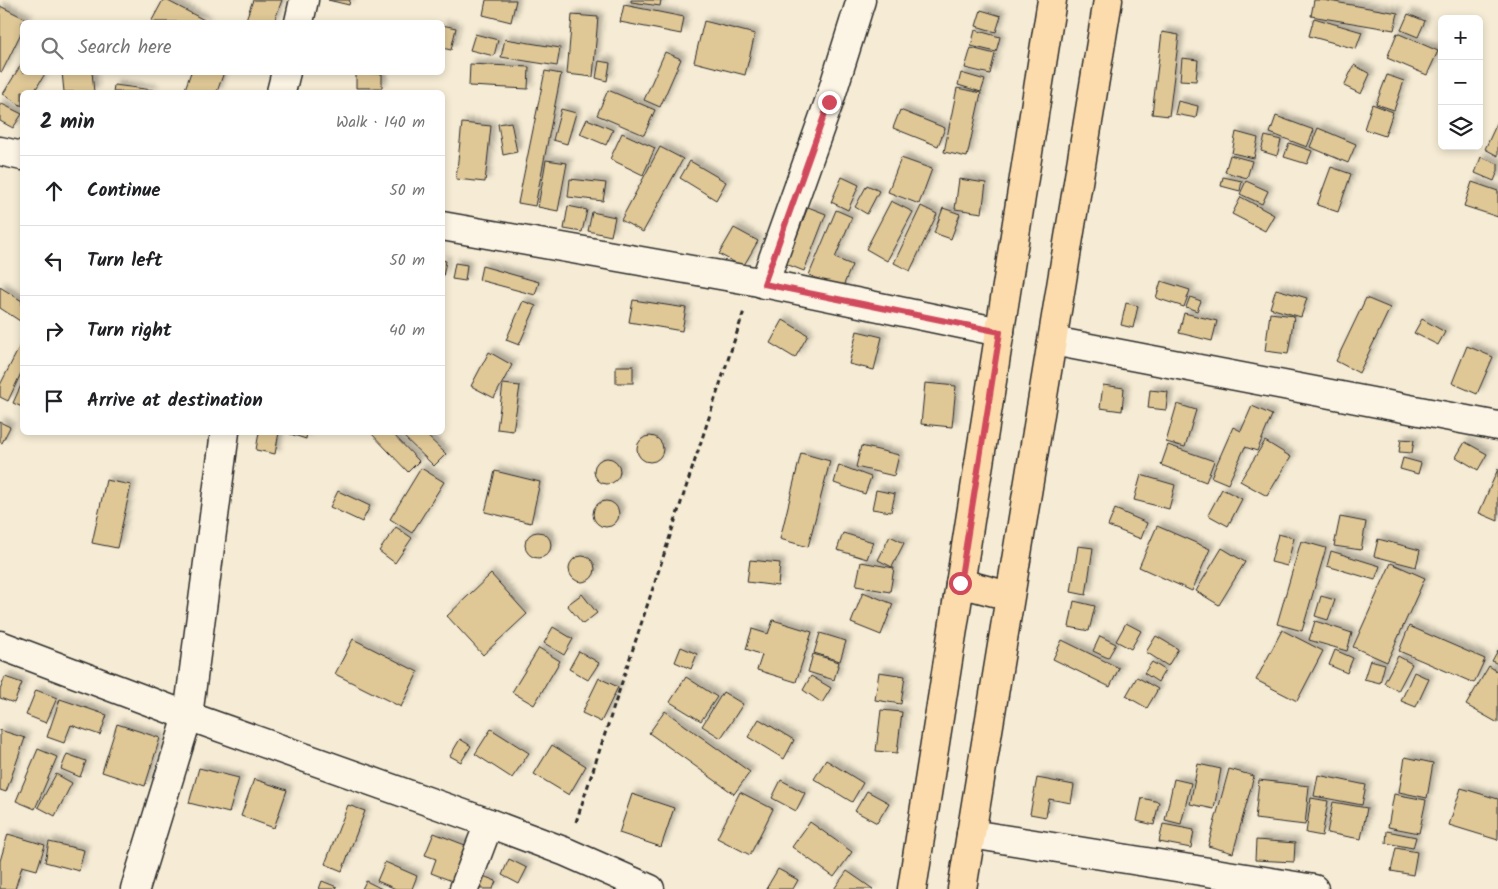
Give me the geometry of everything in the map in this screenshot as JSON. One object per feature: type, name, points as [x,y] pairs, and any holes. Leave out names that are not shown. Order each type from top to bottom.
[{"type":"main road","points":[[912,889],[1052,0]]},
{"type":"main road","points":[[962,889],[1108,0]]},
{"type":"main road","points":[[960,583],[1009,596]]},
{"type":"street","points":[[299,20],[304,0]]},
{"type":"street","points":[[758,283],[829,102],[861,0]]},
{"type":"street","points":[[282,90],[285,75]]},
{"type":"street","points":[[0,151],[20,156]]},
{"type":"street","points":[[445,227],[758,283],[1000,332]]},
{"type":"street","points":[[1053,341],[1498,426]]},
{"type":"street","points":[[135,889],[188,716],[225,435]]},
{"type":"street","points":[[0,645],[188,716],[489,823],[566,852],[650,889]]},
{"type":"street","points":[[464,889],[489,823]]},
{"type":"street","points":[[971,834],[1314,889]]},
{"type":"path","points":[[566,852],[758,283]]},
{"type":"building","points":[[163,0],[166,0],[204,20],[152,20]]},
{"type":"building","points":[[253,0],[282,0],[275,20],[246,20]]},
{"type":"building","points":[[328,0],[350,0],[349,5]]},
{"type":"building","points":[[486,0],[516,0],[511,22],[483,15]]},
{"type":"building","points":[[631,0],[661,0],[660,6],[631,2]]},
{"type":"building","points":[[1314,0],[1398,13],[1394,30],[1311,16]]},
{"type":"building","points":[[624,5],[684,17],[681,34],[620,22]]},
{"type":"building","points":[[0,6],[28,20],[20,20],[20,35],[2,72],[0,71]]},
{"type":"building","points":[[981,10],[1001,16],[996,32],[976,26]]},
{"type":"building","points":[[1408,14],[1425,21],[1418,37],[1401,30]]},
{"type":"building","points":[[572,15],[598,17],[593,77],[567,74]]},
{"type":"building","points":[[1314,18],[1362,32],[1356,49],[1309,36]]},
{"type":"building","points":[[704,21],[755,34],[745,75],[694,62]]},
{"type":"building","points":[[445,26],[456,28],[451,50],[445,49]]},
{"type":"building","points":[[975,30],[1000,37],[996,52],[971,46]]},
{"type":"building","points":[[1162,32],[1179,35],[1169,116],[1152,114]]},
{"type":"building","points":[[1397,33],[1438,51],[1427,75],[1387,58]]},
{"type":"building","points":[[475,34],[498,40],[494,56],[470,50]]},
{"type":"building","points":[[505,39],[560,48],[557,66],[501,57]]},
{"type":"building","points":[[971,48],[995,54],[990,74],[965,68]]},
{"type":"building","points":[[665,52],[681,59],[660,107],[644,100]]},
{"type":"building","points":[[1182,58],[1198,60],[1196,81],[1180,80]]},
{"type":"building","points":[[599,61],[610,63],[607,81],[596,78]]},
{"type":"building","points":[[470,64],[529,67],[528,89],[469,86]]},
{"type":"building","points":[[1354,65],[1370,74],[1361,94],[1344,86]]},
{"type":"building","points":[[20,66],[20,75],[44,75],[35,90],[20,90],[20,105],[3,94]]},
{"type":"building","points":[[545,71],[561,74],[535,206],[518,203]]},
{"type":"building","points":[[961,73],[985,80],[981,92],[958,85]]},
{"type":"building","points":[[62,75],[92,75],[94,90],[64,90]]},
{"type":"building","points":[[190,75],[223,75],[218,90],[185,90]]},
{"type":"building","points":[[356,75],[382,75],[382,88],[356,88]]},
{"type":"building","points":[[1387,75],[1404,81],[1394,110],[1376,104]]},
{"type":"building","points":[[114,85],[153,90],[113,90]]},
{"type":"building","points":[[957,88],[981,93],[967,157],[944,152]]},
{"type":"building","points":[[608,90],[655,110],[644,135],[597,115]]},
{"type":"building","points":[[1178,101],[1198,106],[1196,118],[1175,114]]},
{"type":"building","points":[[0,103],[20,113],[20,117],[13,128],[0,121]]},
{"type":"building","points":[[1372,104],[1393,112],[1385,136],[1364,129]]},
{"type":"building","points":[[561,109],[576,113],[567,144],[553,140]]},
{"type":"building","points":[[900,110],[945,128],[938,146],[893,128]]},
{"type":"building","points":[[1276,116],[1314,130],[1307,147],[1270,133]]},
{"type":"building","points":[[587,119],[613,130],[606,145],[580,134]]},
{"type":"building","points":[[1498,121],[1498,156],[1485,149]]},
{"type":"building","points":[[511,122],[517,152],[503,155],[498,124]]},
{"type":"building","points":[[462,123],[491,126],[485,182],[456,179]]},
{"type":"building","points":[[1318,128],[1356,144],[1348,163],[1310,147]]},
{"type":"building","points":[[1236,132],[1258,138],[1254,158],[1232,153]]},
{"type":"building","points":[[622,133],[655,148],[643,175],[610,159]]},
{"type":"building","points":[[1265,136],[1281,140],[1277,156],[1261,151]]},
{"type":"building","points":[[1289,143],[1312,151],[1307,164],[1284,157]]},
{"type":"building","points":[[660,147],[683,159],[643,232],[621,220]]},
{"type":"building","points":[[1230,155],[1252,161],[1247,178],[1225,172]]},
{"type":"building","points":[[1481,157],[1498,164],[1498,171],[1494,181],[1475,173]]},
{"type":"building","points":[[901,158],[932,169],[919,204],[888,192]]},
{"type":"building","points":[[546,160],[567,163],[558,211],[538,207]]},
{"type":"building","points":[[690,161],[726,182],[716,200],[680,178]]},
{"type":"building","points":[[1331,167],[1351,174],[1338,212],[1317,205]]},
{"type":"building","points":[[842,177],[859,185],[848,210],[831,202]]},
{"type":"building","points":[[1223,177],[1242,181],[1240,191],[1221,186]]},
{"type":"building","points":[[570,179],[606,183],[603,201],[568,197]]},
{"type":"building","points":[[959,179],[986,183],[982,213],[955,209]]},
{"type":"building","points":[[1246,181],[1268,191],[1262,204],[1240,194]]},
{"type":"building","points":[[1472,182],[1498,191],[1498,217],[1464,206]]},
{"type":"building","points":[[867,185],[879,191],[867,214],[855,207]]},
{"type":"building","points":[[1241,197],[1274,215],[1265,231],[1232,214]]},
{"type":"building","points":[[891,201],[913,212],[887,261],[866,249]]},
{"type":"building","points":[[568,206],[587,210],[582,232],[564,229]]},
{"type":"building","points":[[921,206],[937,214],[910,271],[894,263]]},
{"type":"building","points":[[808,207],[826,214],[804,271],[786,264]]},
{"type":"building","points":[[943,208],[960,214],[951,239],[934,233]]},
{"type":"building","points":[[836,210],[852,217],[835,258],[852,265],[842,289],[809,275]]},
{"type":"building","points":[[592,212],[615,217],[611,236],[588,231]]},
{"type":"building","points":[[734,228],[758,241],[743,267],[719,254]]},
{"type":"building","points":[[455,263],[467,265],[465,281],[452,279]]},
{"type":"building","points":[[482,266],[539,282],[535,295],[479,280]]},
{"type":"building","points":[[1161,281],[1190,290],[1184,307],[1156,298]]},
{"type":"building","points":[[0,287],[20,300],[20,321],[0,308]]},
{"type":"building","points":[[1276,289],[1307,298],[1301,317],[1270,308]]},
{"type":"building","points":[[1190,297],[1201,301],[1197,311],[1186,307]]},
{"type":"building","points":[[1366,298],[1390,308],[1359,373],[1336,361]]},
{"type":"building","points":[[633,300],[686,308],[682,331],[629,322]]},
{"type":"building","points":[[523,301],[536,306],[519,345],[506,340]]},
{"type":"building","points":[[1126,303],[1138,306],[1133,328],[1121,325]]},
{"type":"building","points":[[1184,313],[1217,321],[1212,341],[1179,333]]},
{"type":"building","points":[[1270,313],[1294,316],[1288,354],[1265,351]]},
{"type":"building","points":[[1422,319],[1445,332],[1438,345],[1414,333]]},
{"type":"building","points":[[783,320],[808,335],[795,358],[770,343]]},
{"type":"building","points":[[857,331],[882,337],[874,370],[849,364]]},
{"type":"building","points":[[20,346],[20,375],[8,401],[0,397],[0,385]]},
{"type":"building","points":[[1467,346],[1493,357],[1477,394],[1452,383]]},
{"type":"building","points":[[489,352],[512,365],[494,398],[471,386]]},
{"type":"building","points":[[616,366],[633,366],[633,383],[616,383]]},
{"type":"building","points":[[925,383],[956,386],[952,427],[921,424]]},
{"type":"building","points":[[503,384],[520,386],[513,431],[497,429]]},
{"type":"building","points":[[1103,385],[1124,388],[1122,411],[1100,408]]},
{"type":"building","points":[[20,387],[20,406],[13,403]]},
{"type":"building","points":[[1150,390],[1168,392],[1166,410],[1148,408]]},
{"type":"building","points":[[1177,404],[1196,410],[1185,447],[1166,442]]},
{"type":"building","points":[[1252,406],[1272,415],[1257,451],[1245,447],[1228,484],[1211,477],[1233,427],[1241,431]]},
{"type":"building","points":[[0,422],[10,427],[2,443],[0,442]]},
{"type":"building","points":[[258,435],[278,435],[275,454],[256,450]]},
{"type":"building","points":[[293,435],[307,435],[306,439]]},
{"type":"building","points":[[373,435],[394,435],[419,461],[408,472]]},
{"type":"building","points":[[402,435],[426,435],[446,454],[434,466]]},
{"type":"building","points":[[650,436],[659,440],[663,449],[659,458],[650,462],[641,458],[637,449],[641,440]]},
{"type":"building","points":[[1401,439],[1414,440],[1412,453],[1399,452]]},
{"type":"building","points":[[1265,441],[1291,457],[1267,496],[1240,481]]},
{"type":"building","points":[[1465,442],[1487,454],[1478,470],[1456,457]]},
{"type":"building","points":[[1168,445],[1214,461],[1206,482],[1161,465]]},
{"type":"building","points":[[861,446],[899,455],[894,476],[856,467]]},
{"type":"building","points":[[801,453],[830,461],[808,547],[780,539]]},
{"type":"building","points":[[607,458],[616,462],[620,471],[616,480],[607,484],[598,480],[594,471],[598,462]]},
{"type":"building","points":[[1403,458],[1421,463],[1418,474],[1400,469]]},
{"type":"building","points":[[839,465],[871,477],[865,494],[834,483]]},
{"type":"building","points":[[421,468],[444,482],[412,533],[390,519]]},
{"type":"building","points":[[1498,469],[1498,521],[1479,513]]},
{"type":"building","points":[[495,471],[540,482],[531,523],[485,512]]},
{"type":"building","points":[[1141,475],[1175,485],[1169,509],[1134,500]]},
{"type":"building","points":[[106,480],[131,485],[117,548],[92,543]]},
{"type":"building","points":[[1222,489],[1242,499],[1228,526],[1208,515]]},
{"type":"building","points":[[876,490],[895,494],[891,512],[872,509]]},
{"type":"building","points":[[338,491],[370,506],[362,522],[330,507]]},
{"type":"building","points":[[606,501],[615,505],[619,514],[615,523],[606,527],[597,523],[593,514],[597,505]]},
{"type":"building","points":[[1115,509],[1147,523],[1141,539],[1108,526]]},
{"type":"building","points":[[1340,517],[1366,522],[1361,550],[1334,546]]},
{"type":"building","points":[[1157,526],[1210,549],[1192,591],[1139,567]]},
{"type":"building","points":[[396,527],[412,538],[395,563],[379,551]]},
{"type":"building","points":[[538,532],[547,536],[551,545],[547,554],[538,558],[529,554],[525,545],[529,536]]},
{"type":"building","points":[[843,533],[873,542],[867,559],[837,550]]},
{"type":"building","points":[[1278,534],[1294,538],[1287,566],[1271,562]]},
{"type":"building","points":[[890,536],[904,543],[892,567],[878,560]]},
{"type":"building","points":[[1378,539],[1420,550],[1416,567],[1374,556]]},
{"type":"building","points":[[1301,541],[1326,548],[1302,631],[1277,624]]},
{"type":"building","points":[[1078,546],[1093,548],[1086,595],[1071,592]]},
{"type":"building","points":[[1222,548],[1245,562],[1219,605],[1196,591]]},
{"type":"building","points":[[1331,551],[1380,566],[1375,580],[1327,566]]},
{"type":"building","points":[[582,556],[591,560],[595,569],[591,578],[582,582],[573,578],[569,569],[573,560]]},
{"type":"building","points":[[750,560],[780,563],[778,586],[747,582]]},
{"type":"building","points":[[861,562],[894,568],[890,592],[856,586]]},
{"type":"building","points":[[1391,563],[1425,578],[1387,662],[1353,647]]},
{"type":"building","points":[[491,574],[527,614],[483,655],[447,616]]},
{"type":"building","points":[[863,592],[893,604],[881,635],[851,623]]},
{"type":"building","points":[[582,594],[597,613],[583,624],[567,605]]},
{"type":"building","points":[[1321,596],[1335,600],[1328,620],[1315,616]]},
{"type":"building","points":[[1074,601],[1095,606],[1089,631],[1069,627]]},
{"type":"building","points":[[773,620],[812,632],[796,682],[757,670],[762,655],[746,649],[752,629],[768,634]]},
{"type":"building","points":[[1315,621],[1352,633],[1347,651],[1309,640]]},
{"type":"building","points":[[1126,623],[1141,631],[1131,649],[1116,641]]},
{"type":"building","points":[[1409,626],[1485,659],[1474,683],[1399,651]]},
{"type":"building","points":[[553,627],[573,639],[564,655],[544,643]]},
{"type":"building","points":[[1282,630],[1323,651],[1297,701],[1256,680]]},
{"type":"building","points":[[820,633],[846,641],[840,661],[814,653]]},
{"type":"building","points":[[1100,636],[1116,644],[1108,658],[1093,651]]},
{"type":"building","points":[[1156,636],[1178,649],[1168,666],[1146,652]]},
{"type":"building","points":[[353,639],[418,672],[401,707],[335,674]]},
{"type":"building","points":[[1062,640],[1119,668],[1110,687],[1053,659]]},
{"type":"building","points":[[681,647],[697,654],[691,669],[675,662]]},
{"type":"building","points":[[539,648],[560,661],[534,705],[512,692]]},
{"type":"building","points":[[1335,650],[1353,658],[1347,673],[1329,665]]},
{"type":"building","points":[[1498,650],[1498,664],[1492,661]]},
{"type":"building","points":[[579,651],[599,663],[588,680],[569,669]]},
{"type":"building","points":[[813,654],[839,662],[834,680],[808,672]]},
{"type":"building","points":[[1398,656],[1412,664],[1398,691],[1384,683]]},
{"type":"building","points":[[1370,660],[1385,664],[1380,683],[1364,679]]},
{"type":"building","points":[[1152,662],[1165,670],[1158,682],[1144,673]]},
{"type":"building","points":[[1489,666],[1498,672],[1498,723],[1466,705]]},
{"type":"building","points":[[879,672],[905,676],[901,704],[875,700]]},
{"type":"building","points":[[1414,672],[1429,679],[1416,707],[1401,701]]},
{"type":"building","points":[[811,676],[831,688],[822,703],[803,690]]},
{"type":"building","points":[[5,677],[22,683],[14,703],[0,698],[0,690]]},
{"type":"building","points":[[686,677],[717,697],[701,721],[670,702]]},
{"type":"building","points":[[1137,677],[1158,689],[1147,708],[1126,696]]},
{"type":"building","points":[[599,678],[618,687],[601,722],[582,713]]},
{"type":"building","points":[[36,690],[57,698],[46,723],[26,715]]},
{"type":"building","points":[[723,692],[743,704],[721,738],[702,726]]},
{"type":"building","points":[[60,699],[107,715],[100,735],[71,725],[64,743],[47,737]]},
{"type":"building","points":[[881,710],[902,712],[897,753],[876,751]]},
{"type":"building","points":[[665,711],[750,772],[734,794],[649,733]]},
{"type":"building","points":[[759,719],[794,740],[784,759],[748,737]]},
{"type":"building","points":[[117,724],[160,738],[145,786],[102,772]]},
{"type":"building","points":[[491,729],[529,753],[512,778],[475,754]]},
{"type":"building","points":[[0,730],[25,738],[6,792],[0,790]]},
{"type":"building","points":[[460,739],[471,746],[461,762],[450,756]]},
{"type":"building","points":[[552,745],[586,766],[569,795],[534,774]]},
{"type":"building","points":[[38,749],[57,757],[35,809],[16,801]]},
{"type":"building","points":[[67,754],[86,761],[80,777],[61,769]]},
{"type":"building","points":[[1405,757],[1433,763],[1427,798],[1399,792]]},
{"type":"building","points":[[826,760],[863,783],[852,802],[814,779]]},
{"type":"building","points":[[1198,764],[1221,769],[1214,809],[1190,804]]},
{"type":"building","points":[[199,768],[239,778],[229,813],[189,803]]},
{"type":"building","points":[[1229,769],[1254,776],[1233,853],[1208,846]]},
{"type":"building","points":[[56,774],[72,783],[55,816],[38,807]]},
{"type":"building","points":[[1318,775],[1366,785],[1362,805],[1314,796]]},
{"type":"building","points":[[1037,778],[1074,785],[1071,803],[1049,799],[1046,817],[1030,814]]},
{"type":"building","points":[[254,779],[287,790],[274,828],[241,816]]},
{"type":"building","points":[[1174,779],[1191,783],[1181,824],[1165,820]]},
{"type":"building","points":[[781,780],[805,793],[796,811],[772,798]]},
{"type":"building","points":[[1259,780],[1309,786],[1305,825],[1255,819]]},
{"type":"building","points":[[1461,788],[1498,799],[1498,840],[1449,825]]},
{"type":"building","points":[[867,791],[889,803],[877,823],[855,811]]},
{"type":"building","points":[[740,792],[773,809],[750,855],[717,838]]},
{"type":"building","points":[[632,794],[674,808],[661,847],[619,833]]},
{"type":"building","points":[[1394,794],[1426,800],[1419,833],[1388,827]]},
{"type":"building","points":[[1142,798],[1159,802],[1154,825],[1137,821]]},
{"type":"building","points":[[1311,798],[1328,801],[1322,836],[1306,833]]},
{"type":"building","points":[[1333,802],[1367,808],[1361,839],[1327,833]]},
{"type":"building","points":[[348,805],[365,811],[342,871],[325,864]]},
{"type":"building","points":[[810,822],[852,852],[834,877],[792,847]]},
{"type":"building","points":[[1163,824],[1194,830],[1191,848],[1159,842]]},
{"type":"building","points":[[1387,831],[1416,837],[1413,848],[1386,843]]},
{"type":"building","points":[[434,833],[465,845],[452,881],[431,873],[436,859],[425,855]]},
{"type":"building","points":[[8,834],[45,845],[37,870],[22,866],[15,889],[0,889],[0,861]]},
{"type":"building","points":[[1256,840],[1295,843],[1294,862],[1255,860]]},
{"type":"building","points":[[49,842],[84,850],[79,871],[45,862]]},
{"type":"building","points":[[1396,848],[1417,852],[1413,875],[1391,871]]},
{"type":"building","points":[[509,859],[527,868],[519,884],[502,875]]},
{"type":"building","points":[[385,862],[417,876],[412,889],[396,889],[377,881]]},
{"type":"building","points":[[778,869],[798,880],[793,889],[766,889]]},
{"type":"building","points":[[847,871],[873,889],[834,889]]},
{"type":"building","points":[[483,876],[496,881],[493,889],[477,889]]},
{"type":"building","points":[[322,881],[337,887],[336,889],[319,889]]},
{"type":"building","points":[[366,881],[382,889],[362,889]]},
{"type":"route","points":[[829,102],[764,284],[1000,332],[960,583]]}]
